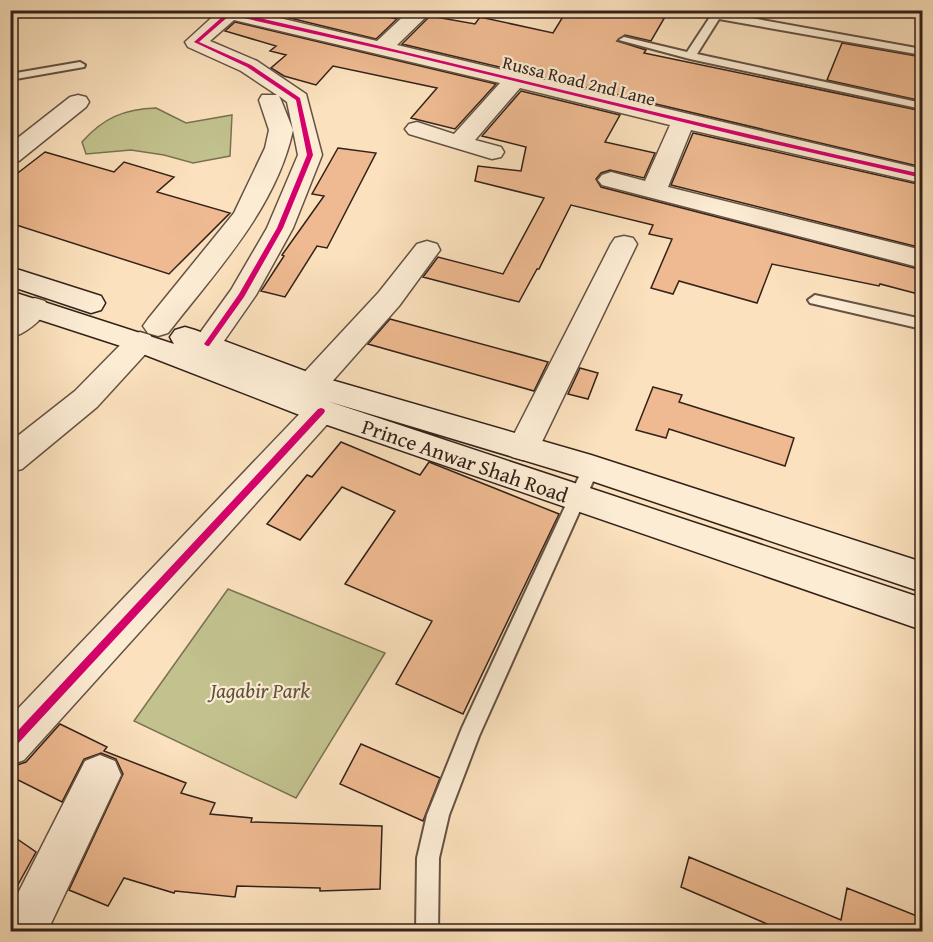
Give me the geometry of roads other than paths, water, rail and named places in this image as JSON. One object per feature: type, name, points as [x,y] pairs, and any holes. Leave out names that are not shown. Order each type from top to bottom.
[{"type":"street","points":[[383,47],[423,10]]},
{"type":"street","points":[[207,344],[242,295],[280,228],[310,154],[298,99],[249,66],[196,42],[231,12]]},
{"type":"street","name":"Russa Road 2nd Lane","points":[[231,12],[383,47],[683,122],[922,176]]},
{"type":"street","points":[[459,143],[514,81]]},
{"type":"street","points":[[10,460],[86,399],[149,334],[246,215],[277,148],[281,130],[270,100]]},
{"type":"street","points":[[10,156],[78,102]]},
{"type":"street","points":[[653,191],[683,122]]},
{"type":"street","points":[[417,129],[492,152]]},
{"type":"street","points":[[611,180],[922,259]]},
{"type":"street","points":[[523,448],[624,244]]},
{"type":"street","points":[[10,746],[316,398],[427,250]]},
{"type":"street","name":"Prince Anwar Shah Road","points":[[10,276],[149,334],[576,499],[922,614]]},
{"type":"street","name":"Prince Anwar Shah Road","points":[[18,312],[207,344],[316,398],[523,448],[921,572]]},
{"type":"street","points":[[23,932],[100,775]]},
{"type":"lane","points":[[687,10],[922,52]]},
{"type":"lane","points":[[690,56],[716,16]]},
{"type":"lane","points":[[624,40],[922,106]]},
{"type":"lane","points":[[10,77],[80,65]]},
{"type":"lane","points":[[815,300],[922,324]]},
{"type":"lane","points":[[427,932],[428,858],[438,815],[469,735],[591,468]]},
{"type":"park label","name":"Jagabir Park","points":[[260,691]]}]
